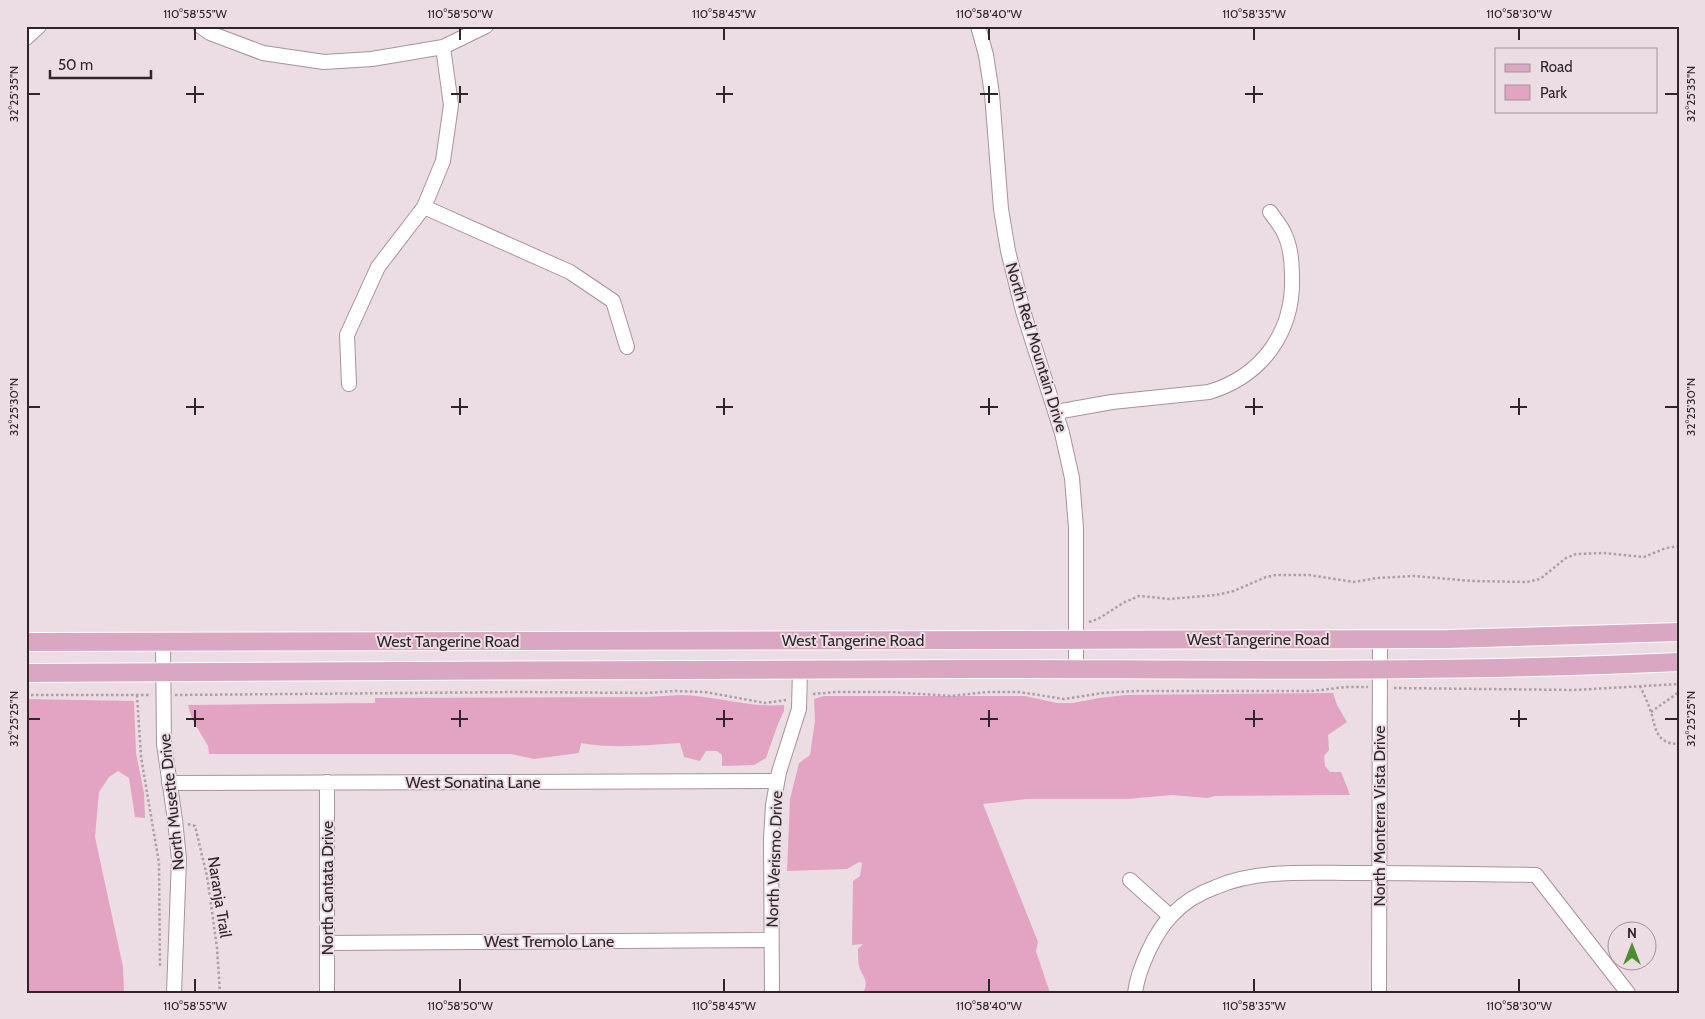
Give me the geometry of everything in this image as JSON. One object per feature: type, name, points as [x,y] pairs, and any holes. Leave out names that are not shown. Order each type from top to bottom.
[{"type":"main road","name":"West Tangerine Road","points":[[26,642],[1077,633],[1380,639],[1514,638],[1679,632]]},
{"type":"main road","name":"West Tangerine Road","points":[[26,673],[800,669],[1380,670],[1679,662]]},
{"type":"street","points":[[26,38],[39,26]]},
{"type":"street","points":[[200,26],[210,33],[263,53],[324,62],[372,59],[443,47],[486,26]]},
{"type":"street","name":"North Red Mountain Drive","points":[[978,26],[986,55],[992,94],[1001,209],[1008,252],[1025,320],[1065,444],[1073,491],[1076,528],[1076,669]]},
{"type":"street","points":[[349,384],[346,335],[378,267],[424,207],[443,161],[451,105],[443,47]]},
{"type":"street","points":[[424,207],[570,272],[613,301],[627,347]]},
{"type":"street","points":[[1056,412],[1112,402],[1209,392],[1222,388],[1255,368],[1270,353],[1282,332],[1289,312],[1292,289],[1290,248],[1284,232],[1270,212]]},
{"type":"street","name":"North Monterra Vista Drive","points":[[1379,993],[1380,639]]},
{"type":"street","name":"North Musette Drive","points":[[163,642],[164,736],[179,859],[174,993]]},
{"type":"street","name":"North Verismo Drive","points":[[772,993],[772,823],[777,781],[798,709],[800,669]]},
{"type":"street","name":"West Sonatina Lane","points":[[169,783],[777,781]]},
{"type":"street","name":"North Cantata Drive","points":[[326,782],[327,993]]},
{"type":"street","points":[[1135,993],[1142,963],[1170,916],[1192,898],[1217,886],[1253,877],[1298,873],[1379,873],[1536,875],[1628,993]]},
{"type":"street","points":[[1130,880],[1170,916]]},
{"type":"street","name":"West Tremolo Lane","points":[[327,943],[772,940]]},
{"type":"path","points":[[1077,633],[1123,602],[1139,596],[1169,599],[1216,595],[1234,591],[1276,575],[1309,575],[1354,582],[1377,578],[1414,576],[1490,582],[1527,582],[1540,579],[1566,558],[1576,554],[1604,553],[1644,557],[1666,548],[1679,546]]},
{"type":"path","points":[[812,695],[836,692],[884,692],[951,696],[987,692],[1019,692],[1064,699],[1103,693],[1134,691],[1313,691],[1354,686],[1574,690],[1679,684]]},
{"type":"path","points":[[1640,686],[1651,712],[1655,728],[1661,738],[1670,743],[1679,744]]},
{"type":"path","points":[[26,695],[647,693],[675,691],[705,692],[765,703],[788,700]]},
{"type":"path","points":[[1651,712],[1679,692]]},
{"type":"path","points":[[137,695],[141,757],[159,863],[160,974]]},
{"type":"path","name":"Naranja Trail","points":[[175,820],[195,826],[207,876],[217,948],[220,993]]},
{"type":"green space","points":[[1333,693],[1337,705],[1347,722],[1328,735],[1329,750],[1324,756],[1325,766],[1330,772],[1341,772],[1350,795],[1215,796],[1208,798],[1172,795],[1127,799],[1026,799],[983,804],[1038,942],[1036,951],[1050,993],[863,993],[866,982],[859,966],[858,949],[863,944],[852,945],[853,881],[860,876],[862,863],[859,862],[847,869],[787,871],[790,799],[799,763],[810,755],[815,721],[814,699],[824,696],[1025,696],[1057,703],[1073,703],[1126,695]]},
{"type":"green space","points":[[681,695],[758,705],[784,705],[784,711],[766,758],[754,765],[722,766],[722,755],[717,751],[706,751],[700,761],[684,757],[680,743],[618,746],[581,743],[579,753],[534,759],[511,754],[209,754],[208,746],[192,719],[188,705],[375,703],[375,698],[646,697]]},
{"type":"green space","points":[[26,699],[134,701],[136,753],[144,793],[145,818],[135,817],[129,778],[118,771],[109,777],[99,792],[95,837],[123,967],[124,993],[26,993]]}]
